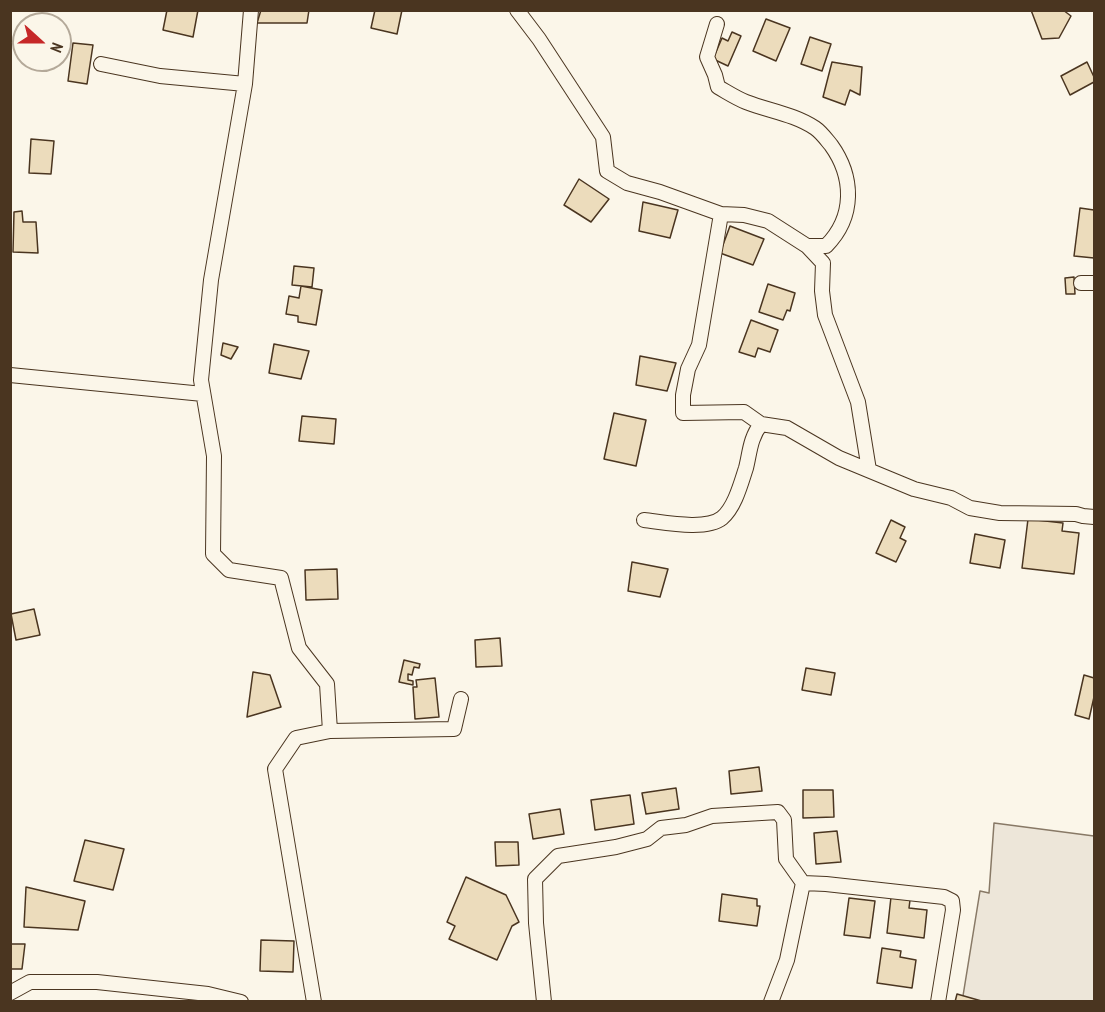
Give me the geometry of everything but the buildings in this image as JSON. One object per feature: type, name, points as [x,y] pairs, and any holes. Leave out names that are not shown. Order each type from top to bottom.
[{"type":"street","points":[[251,10],[245,84],[210,280],[201,380],[214,456],[213,554],[229,570],[281,578],[299,648],[327,684],[330,731]]},
{"type":"street","points":[[517,10],[546,48],[603,137],[607,171],[627,183],[722,214],[744,215],[768,220],[807,246],[823,263],[822,291],[825,315],[858,402],[869,470]]},
{"type":"street","points":[[717,24],[706,57],[718,87],[745,102],[780,112],[818,129],[844,168],[848,185],[848,200],[836,236],[826,246],[807,246]]},
{"type":"street","points":[[101,64],[160,76],[245,84]]},
{"type":"street","points":[[722,214],[699,345],[688,369],[683,396],[683,413],[744,412],[761,424],[787,428],[839,458],[914,489],[951,498],[970,508],[1000,513],[1076,514],[1095,517]]},
{"type":"street","points":[[10,375],[203,394]]},
{"type":"street","points":[[644,520],[703,525],[721,519],[735,499],[746,467],[751,442],[761,424]]},
{"type":"street","points":[[314,1002],[275,769],[297,738],[330,731],[454,729],[461,699]]},
{"type":"street","points":[[544,1002],[536,923],[535,879],[558,856],[616,847],[647,839],[661,828],[686,825],[712,816],[778,812],[784,820],[786,859],[803,883],[787,960],[771,1002]]},
{"type":"street","points":[[803,883],[944,897],[952,901],[953,910],[938,1002]]},
{"type":"street","points":[[10,993],[30,982],[97,982],[208,994],[241,1002]]},
{"type":"shaded area","points":[[994,823],[1094,836],[1094,1001],[962,1002],[980,891],[989,893]]}]
